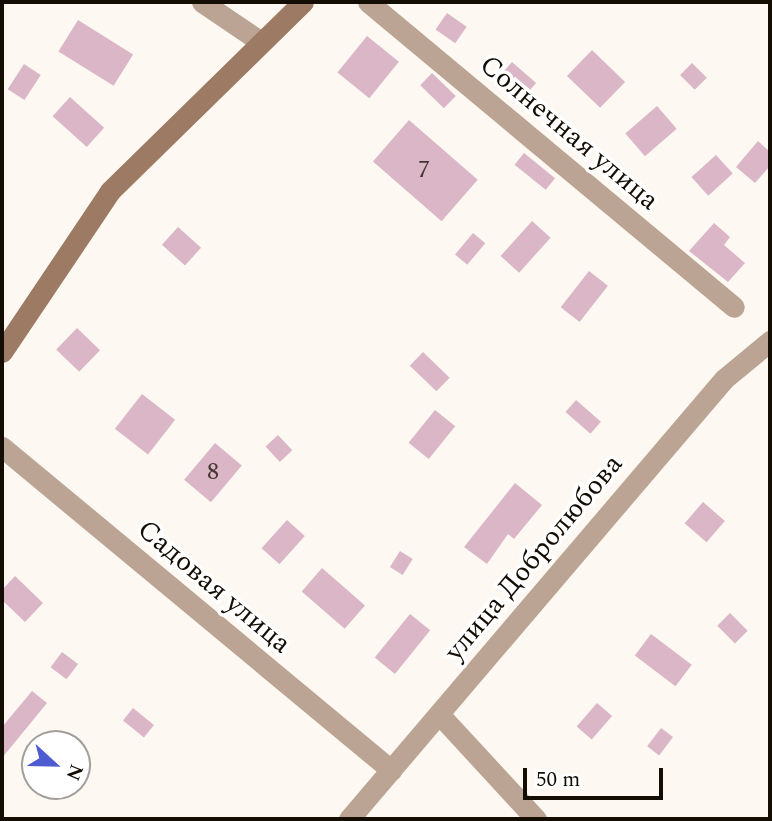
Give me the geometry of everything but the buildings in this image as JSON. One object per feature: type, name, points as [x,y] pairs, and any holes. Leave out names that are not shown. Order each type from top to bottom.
[{"type":"main road","points":[[2,352],[110,191],[303,2]]},
{"type":"street","points":[[202,2],[261,42]]},
{"type":"street","name":"Солнечная улица","points":[[368,2],[734,307]]},
{"type":"street","name":"улица Добролюбова","points":[[349,819],[724,379],[770,341]]},
{"type":"street","name":"Садовая улица","points":[[2,447],[391,770]]},
{"type":"street","points":[[439,714],[536,819]]}]
